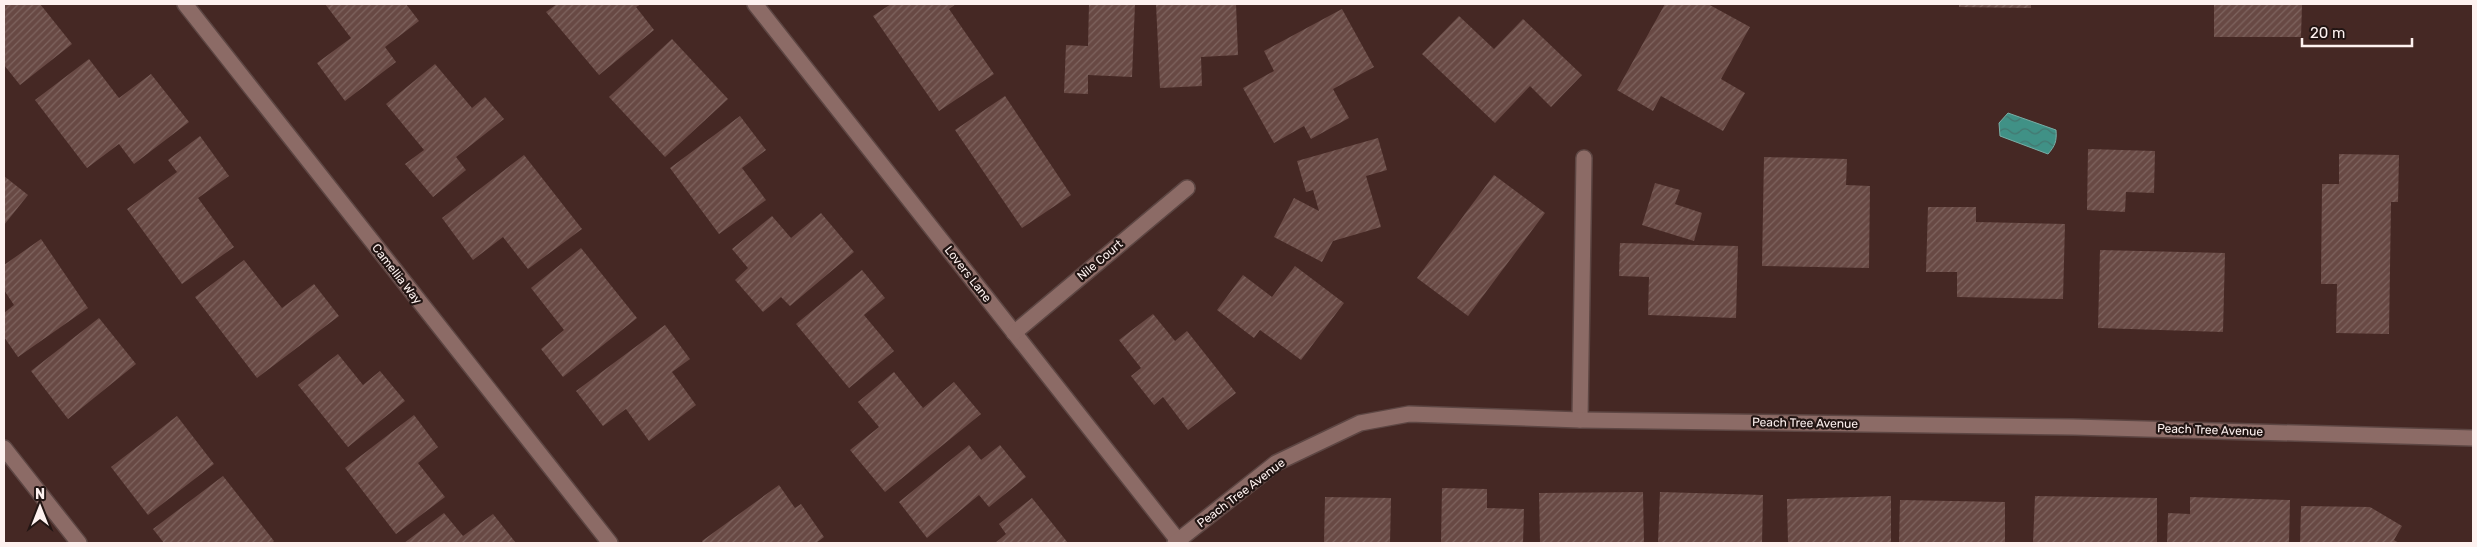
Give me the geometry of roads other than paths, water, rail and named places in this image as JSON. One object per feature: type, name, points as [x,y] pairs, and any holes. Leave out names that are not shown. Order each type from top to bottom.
[{"type":"street","name":"Camellia Way","points":[[185,4],[610,543]]},
{"type":"street","name":"Lovers Lane","points":[[755,4],[1178,542]]},
{"type":"street","points":[[1580,420],[1584,158]]},
{"type":"street","name":"Nile Court","points":[[1014,333],[1187,188]]},
{"type":"street","name":"Peach Tree Avenue","points":[[1178,542],[1276,463],[1360,423],[1409,414],[1580,420],[2073,426],[2473,438]]},
{"type":"street","points":[[4,448],[79,543]]},
{"type":"water","points":[[2008,113],[2056,130],[2055,143],[2048,154],[2000,136],[1999,123]]}]
